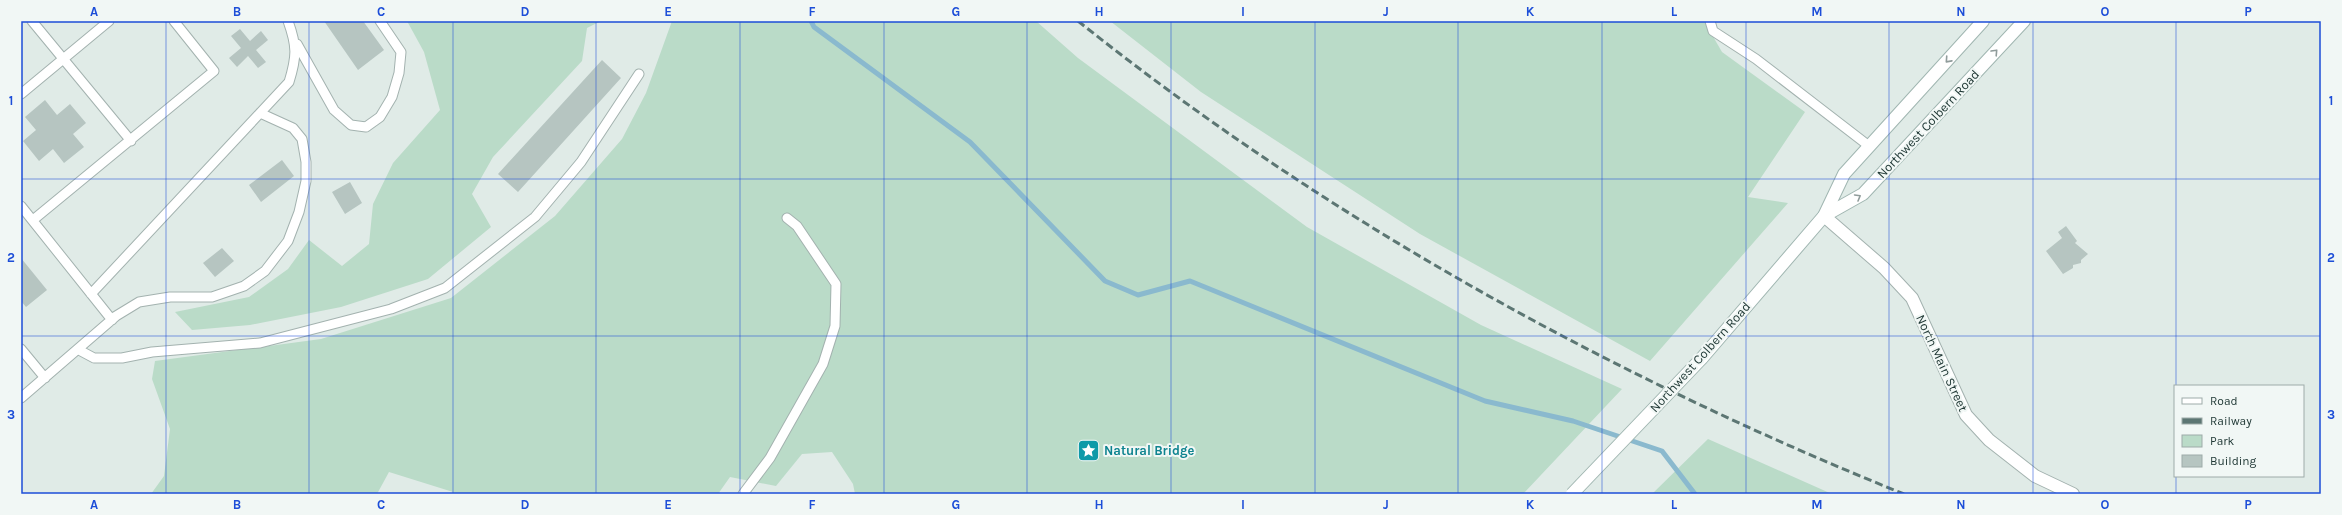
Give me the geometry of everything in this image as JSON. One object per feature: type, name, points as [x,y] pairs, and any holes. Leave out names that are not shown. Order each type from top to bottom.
[{"type":"main road","name":"Northwest Colbern Road","points":[[1572,494],[1702,358],[1824,216],[1844,174],[1983,21]]},
{"type":"main road","name":"Northwest Colbern Road","points":[[1824,216],[1863,194],[2024,21]]},
{"type":"main road","name":"North Main Street","points":[[1824,216],[1884,268],[1912,298],[1966,415],[1989,440],[2035,476],[2073,494]]},
{"type":"lane","points":[[32,21],[131,141]]},
{"type":"lane","points":[[21,94],[108,21]]},
{"type":"lane","points":[[33,220],[131,141],[214,71],[174,21]]},
{"type":"lane","points":[[288,21],[295,41],[334,110],[352,125],[366,127],[380,117],[392,97],[399,73],[401,52],[380,21]]},
{"type":"lane","points":[[1710,21],[1713,31],[1756,58],[1869,146]]},
{"type":"lane","points":[[91,294],[290,82],[296,59],[295,41]]},
{"type":"lane","points":[[79,350],[94,358],[122,358],[152,352],[260,343],[391,309],[444,288],[535,217],[581,162],[639,74]]},
{"type":"lane","points":[[21,398],[79,350],[112,320],[139,302],[170,297],[212,297],[244,286],[265,271],[288,241],[299,212],[306,181],[306,162],[302,139],[293,128],[260,113]]},
{"type":"lane","points":[[21,206],[112,320]]},
{"type":"lane","points":[[743,494],[770,458],[823,364],[835,326],[836,284],[797,226],[787,218]]},
{"type":"lane","points":[[21,349],[45,378]]},
{"type":"green space","points":[[407,21],[601,21],[587,28],[582,61],[493,157],[472,194],[491,227],[428,279],[341,307],[250,325],[192,330],[175,312],[249,297],[288,269],[309,240],[342,266],[369,244],[373,204],[393,163],[440,110],[424,52]]},
{"type":"green space","points":[[672,21],[1036,21],[1078,58],[1307,227],[1481,325],[1622,389],[1523,494],[855,494],[853,484],[832,452],[802,454],[776,486],[730,477],[718,494],[451,494],[453,492],[389,472],[377,494],[151,494],[164,476],[170,429],[152,379],[155,361],[321,339],[451,298],[555,216],[622,139],[646,93]]},
{"type":"green space","points":[[1110,21],[1704,21],[1722,52],[1805,112],[1748,197],[1788,203],[1650,361],[1420,234],[1201,92]]},
{"type":"green space","points":[[1708,439],[1832,494],[1652,494]]},
{"type":"building","points":[[324,21],[363,21],[384,50],[358,70]]},
{"type":"building","points":[[240,29],[250,41],[261,31],[268,40],[256,50],[266,62],[258,68],[248,56],[237,67],[229,58],[241,48],[231,36]]},
{"type":"building","points":[[602,60],[621,78],[518,192],[498,174]]},
{"type":"building","points":[[45,100],[57,115],[70,104],[86,123],[73,134],[84,147],[64,163],[53,149],[39,161],[23,141],[36,130],[25,117]]},
{"type":"building","points":[[282,160],[294,176],[261,202],[249,185]]},
{"type":"building","points":[[350,182],[362,203],[345,214],[332,192]]},
{"type":"building","points":[[2066,226],[2077,241],[2075,243],[2088,254],[2081,260],[2081,263],[2073,265],[2073,268],[2063,274],[2046,251],[2062,238],[2058,232]]},
{"type":"building","points":[[222,248],[234,261],[215,277],[203,263]]},
{"type":"building","points":[[21,258],[47,290],[26,307],[21,301]]},
{"type":"waterway","points":[[811,21],[814,27],[970,142],[1105,281],[1138,295],[1190,281],[1485,401],[1573,421],[1662,451],[1695,494]]},
{"type":"railway","points":[[1078,21],[1173,94],[1271,162],[1371,227],[1474,288],[1579,345],[1686,398],[1794,448],[1904,494]]},
{"type":"place","name":"Natural Bridge","points":[[1088,450]]}]
